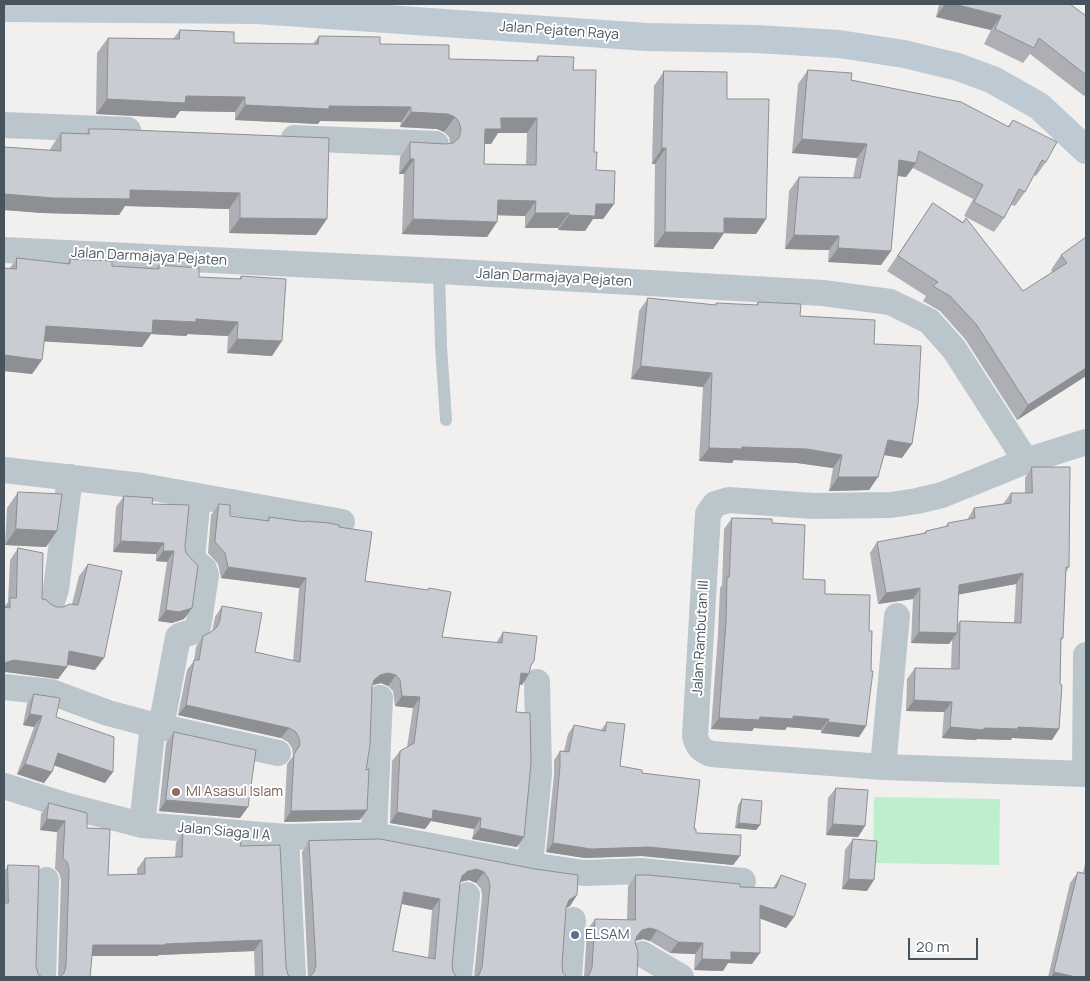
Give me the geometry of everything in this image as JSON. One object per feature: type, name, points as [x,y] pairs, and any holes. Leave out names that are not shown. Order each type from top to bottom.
[{"type":"main road","name":"Jalan Pejaten Raya","points":[[4,8],[62,6],[257,7],[647,37],[756,39],[839,44],[904,54],[958,67],[993,80],[1039,106],[1086,150]]},
{"type":"street","points":[[4,125],[151,132]]},
{"type":"street","points":[[269,137],[436,144]]},
{"type":"street","name":"Jalan Darmajaya Pejaten","points":[[4,250],[439,271],[823,293],[890,302],[929,321],[954,349],[1026,461]]},
{"type":"street","points":[[1026,461],[1086,442]]},
{"type":"street","name":"Jalan Rambutan III","points":[[883,767],[711,754],[700,748],[695,736],[708,514],[715,504],[729,500],[813,506],[891,505],[917,501],[942,495],[1026,461]]},
{"type":"street","points":[[4,470],[142,486],[342,522]]},
{"type":"street","points":[[51,605],[56,589],[70,477]]},
{"type":"street","points":[[142,825],[157,726],[178,637],[182,634],[192,633],[198,628],[206,575],[204,569],[192,559],[198,496]]},
{"type":"street","points":[[897,616],[883,767],[1085,774],[1086,655]]},
{"type":"street","points":[[530,865],[539,774],[537,682]]},
{"type":"street","points":[[4,687],[51,692],[108,713],[278,754]]},
{"type":"street","points":[[374,835],[380,698]]},
{"type":"street","name":"Jalan Siaga II A","points":[[4,786],[64,805],[142,825],[286,837],[293,977]]},
{"type":"street","points":[[286,837],[374,835],[530,865],[584,873],[642,871],[744,881]]},
{"type":"street","points":[[43,977],[46,880]]},
{"type":"street","points":[[460,977],[467,895]]},
{"type":"street","points":[[569,977],[572,920]]},
{"type":"street","points":[[642,954],[681,977]]},
{"type":"lane","points":[[439,271],[441,346],[446,420]]},
{"type":"green space","points":[[874,797],[1000,799],[999,865],[873,863]]},
{"type":"building","points":[[954,4],[1070,4],[1086,16],[1086,75],[1039,38],[1034,48],[995,29],[1001,16]]},
{"type":"building","points":[[180,30],[234,32],[234,43],[318,44],[319,36],[380,37],[380,44],[449,45],[449,59],[538,61],[538,56],[574,57],[573,70],[596,70],[594,152],[597,152],[596,170],[615,171],[614,204],[596,204],[595,216],[569,215],[569,213],[535,213],[536,201],[498,200],[497,222],[413,219],[414,159],[410,159],[410,142],[453,143],[459,138],[461,130],[459,122],[455,117],[448,114],[411,112],[411,107],[329,106],[329,109],[245,105],[245,97],[186,96],[185,103],[107,99],[108,38],[179,39]],"holes":[[[501,118],[537,118],[536,165],[484,164],[485,129],[501,129]]]},
{"type":"building","points":[[808,70],[852,73],[851,80],[961,102],[1009,127],[1013,120],[1057,142],[1046,162],[1042,160],[1025,192],[1019,189],[1004,218],[974,202],[983,185],[919,151],[916,163],[899,160],[891,251],[838,248],[839,236],[794,235],[799,177],[860,178],[867,144],[802,139]]},
{"type":"building","points":[[664,71],[727,72],[727,99],[769,99],[766,219],[724,218],[724,233],[665,232],[666,148],[662,148]]},
{"type":"building","points":[[89,129],[329,138],[327,219],[240,218],[240,193],[130,190],[130,199],[53,198],[4,194],[4,147],[61,151],[61,133],[89,134]]},
{"type":"building","points":[[933,203],[963,223],[966,218],[1023,291],[1067,263],[1061,255],[1086,237],[1086,368],[1028,405],[976,324],[950,296],[933,286],[938,282],[898,256]]},
{"type":"building","points":[[17,258],[70,264],[70,259],[112,261],[112,266],[159,269],[159,265],[199,268],[199,277],[241,279],[241,276],[286,279],[282,341],[237,339],[238,322],[196,319],[196,322],[153,320],[152,333],[46,326],[42,360],[4,355],[4,268],[16,269]]},
{"type":"building","points":[[648,298],[716,305],[716,303],[758,305],[758,302],[801,304],[800,316],[875,320],[874,344],[921,346],[918,404],[912,444],[888,440],[878,477],[838,477],[842,455],[807,449],[709,448],[712,373],[641,366]]},
{"type":"building","points":[[1032,467],[1070,467],[1069,567],[1066,567],[1063,638],[1061,638],[1060,684],[1062,685],[1059,729],[1018,727],[1018,729],[984,728],[984,730],[950,727],[952,702],[914,700],[915,668],[959,669],[960,621],[1021,623],[1023,573],[959,585],[957,633],[919,632],[920,588],[886,593],[877,542],[926,533],[926,531],[948,526],[948,523],[975,518],[974,508],[1011,503],[1011,493],[1032,493]]},
{"type":"building","points":[[18,492],[62,494],[57,531],[16,529]]},
{"type":"building","points":[[124,496],[153,498],[152,504],[189,505],[185,547],[186,553],[198,566],[192,608],[179,612],[166,610],[174,551],[163,551],[164,543],[121,541]]},
{"type":"building","points":[[219,504],[230,505],[230,516],[269,521],[269,517],[329,523],[339,525],[339,527],[372,532],[365,581],[451,592],[442,637],[502,643],[503,632],[537,636],[534,661],[529,674],[521,673],[516,712],[530,713],[531,763],[524,837],[480,828],[481,818],[433,810],[432,819],[397,812],[400,751],[414,743],[420,697],[402,696],[400,680],[396,675],[388,673],[380,675],[374,680],[372,687],[370,745],[366,770],[369,769],[367,810],[291,811],[294,754],[300,745],[296,732],[289,728],[186,705],[194,660],[199,660],[203,636],[217,627],[222,606],[262,613],[255,652],[300,662],[306,578],[228,567],[225,553],[215,542]]},
{"type":"building","points":[[732,518],[772,519],[772,523],[805,525],[803,579],[825,580],[825,594],[870,595],[869,631],[872,631],[871,671],[873,671],[866,726],[828,722],[829,719],[793,716],[793,719],[760,717],[759,720],[719,718]]},
{"type":"building","points":[[18,548],[43,553],[42,599],[47,600],[56,607],[70,604],[78,605],[88,564],[122,571],[104,658],[69,651],[67,667],[14,660],[4,663],[4,607],[10,608],[10,598],[16,598]]},
{"type":"building","points":[[34,694],[60,698],[56,717],[114,737],[113,772],[58,753],[52,772],[25,764],[42,716],[30,714]]},
{"type":"building","points":[[607,722],[625,724],[620,766],[642,770],[642,773],[700,780],[694,829],[696,829],[696,833],[741,835],[740,856],[649,847],[591,849],[553,843],[560,751],[569,752],[574,725],[605,731]]},
{"type":"building","points":[[174,732],[256,750],[248,807],[166,800]]},
{"type":"building","points":[[836,788],[868,790],[865,826],[833,824]]},
{"type":"building","points":[[742,799],[762,801],[760,825],[739,823]]},
{"type":"building","points":[[49,803],[87,813],[87,828],[110,829],[108,875],[145,874],[145,858],[182,857],[183,832],[242,837],[240,846],[280,845],[286,967],[288,975],[291,977],[263,977],[262,940],[165,945],[93,945],[90,977],[60,977],[64,973],[66,966],[69,869],[67,862],[63,858],[65,821],[47,819]]},
{"type":"building","points":[[380,839],[535,869],[578,875],[577,895],[569,900],[566,908],[562,965],[563,973],[567,977],[476,977],[479,975],[482,967],[490,885],[484,872],[477,869],[468,871],[462,876],[460,883],[452,965],[453,972],[457,977],[310,977],[316,965],[309,841]],"holes":[[[404,892],[440,899],[435,959],[393,951]]]},
{"type":"building","points":[[853,839],[877,841],[874,880],[849,879]]},
{"type":"building","points":[[8,865],[39,866],[36,966],[38,974],[42,977],[4,977],[4,903],[8,903]]},
{"type":"building","points":[[1078,872],[1086,874],[1086,977],[1076,977],[1054,972]]},
{"type":"building","points":[[636,875],[740,884],[740,887],[776,888],[781,875],[806,884],[794,917],[760,905],[760,953],[731,952],[731,960],[702,959],[703,943],[678,942],[650,928],[642,930],[635,942],[638,952],[637,977],[586,977],[592,968],[595,919],[635,920]]},
{"type":"place","name":"MI Asasul Islam","points":[[176,792]]},
{"type":"place","name":"ELSAM","points":[[575,935]]}]
